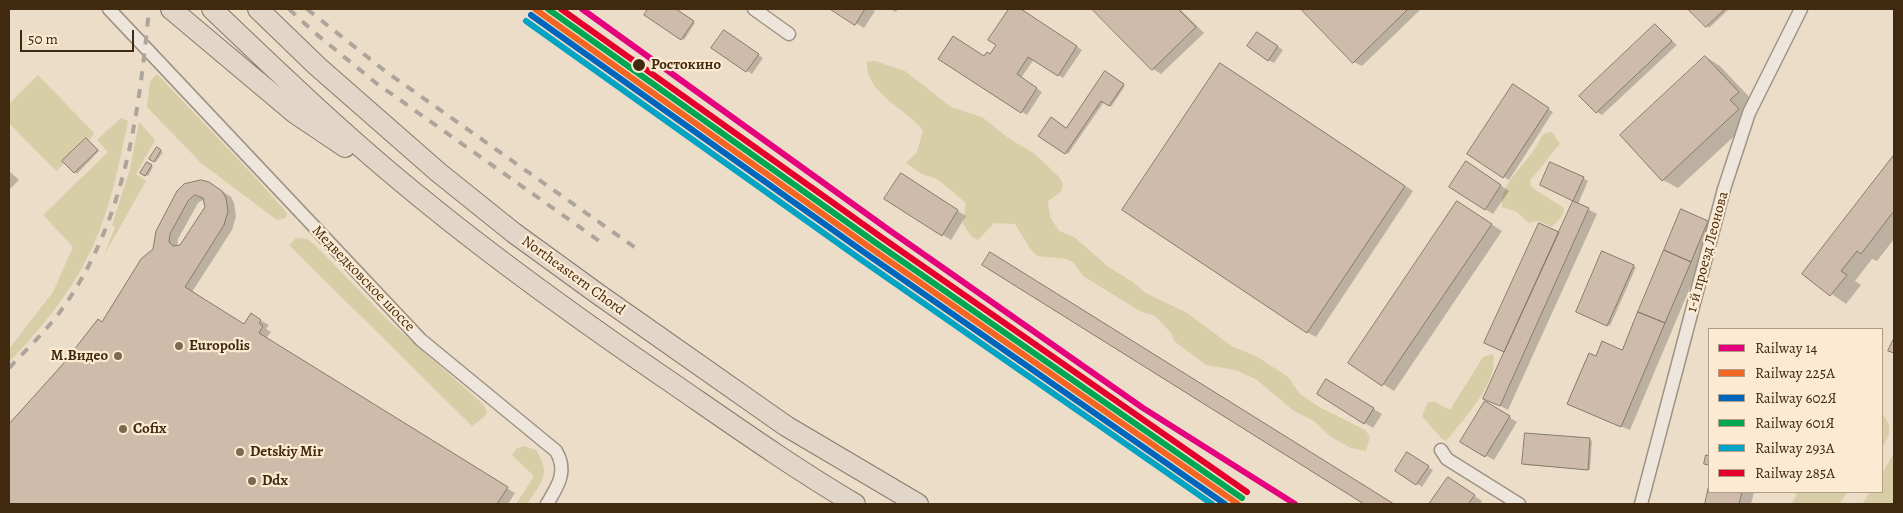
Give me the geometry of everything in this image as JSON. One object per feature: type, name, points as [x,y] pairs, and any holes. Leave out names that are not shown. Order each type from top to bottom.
[{"type":"main road","points":[[170,9],[296,114],[420,197]]},
{"type":"main road","name":"Northeastern Chord","points":[[212,9],[298,92],[420,197],[496,258],[580,320],[805,474],[855,504]]},
{"type":"main road","name":"Northeastern Chord","points":[[258,9],[317,66],[438,172],[514,232],[598,294],[786,426],[918,504]]},
{"type":"street","name":"Медведковское шоссе","points":[[109,9],[421,340],[556,451],[563,469],[561,478],[547,504]]},
{"type":"street","points":[[754,9],[789,34]]},
{"type":"street","name":"1-й проезд Леонова","points":[[1641,504],[1724,189],[1749,113],[1801,9]]},
{"type":"street","points":[[1441,450],[1447,459],[1519,504]]},
{"type":"shaded area","points":[[875,61],[905,71],[951,107],[982,117],[1008,138],[1035,154],[1059,177],[1063,184],[1061,192],[1048,201],[1050,217],[1059,231],[1074,237],[1110,268],[1133,282],[1144,292],[1187,313],[1233,347],[1256,356],[1288,377],[1300,394],[1321,408],[1365,430],[1370,437],[1366,451],[1351,448],[1331,437],[1314,421],[1294,411],[1257,380],[1236,370],[1206,365],[1174,341],[1172,334],[1155,316],[1140,311],[1083,276],[1074,263],[1067,259],[1037,256],[1031,250],[1015,224],[994,223],[978,240],[972,237],[963,224],[966,203],[937,179],[922,174],[906,163],[917,152],[923,130],[888,100],[873,83],[868,73],[867,62]]},
{"type":"shaded area","points":[[157,74],[253,175],[287,213],[286,218],[277,220],[201,163],[147,107],[150,81]]},
{"type":"shaded area","points":[[38,75],[94,133],[89,141],[85,138],[62,161],[64,164],[56,171],[9,123],[9,104]]},
{"type":"shaded area","points":[[121,118],[128,121],[117,173],[102,224],[88,256],[63,299],[9,362],[9,349],[53,292],[73,247],[43,215],[108,152],[97,140]]},
{"type":"shaded area","points":[[139,122],[155,140],[136,174],[146,181],[104,255],[115,227],[112,225],[130,169]]},
{"type":"shaded area","points":[[1547,132],[1552,132],[1560,144],[1530,180],[1531,187],[1564,208],[1563,215],[1552,227],[1539,221],[1529,223],[1517,212],[1502,207],[1502,199],[1509,183],[1543,135]]},
{"type":"shaded area","points":[[296,238],[307,239],[316,246],[393,325],[484,405],[487,412],[484,417],[472,426],[289,245]]},
{"type":"shaded area","points":[[1493,354],[1494,365],[1491,376],[1478,400],[1446,441],[1442,439],[1422,416],[1428,402],[1435,402],[1450,410],[1483,357]]},
{"type":"shaded area","points":[[1883,415],[1889,426],[1887,438],[1883,445]]},
{"type":"shaded area","points":[[524,446],[536,450],[541,459],[544,473],[540,484],[527,504],[516,504],[534,476],[512,455],[517,448]]},
{"type":"shaded area","points":[[1894,453],[1894,504],[1862,504],[1869,493],[1883,493],[1883,471]]},
{"type":"shaded area","points":[[1795,493],[1847,493],[1839,504],[1781,504],[1792,503],[1796,496]]},
{"type":"building","points":[[648,9],[676,9],[694,21],[681,40],[644,15]]},
{"type":"building","points":[[830,9],[865,9],[855,25]]},
{"type":"building","points":[[1009,9],[1021,9],[1077,46],[1058,76],[1028,57],[1017,74],[1037,88],[1021,113],[938,59],[953,36],[984,56],[987,52],[990,54],[996,45],[988,40]]},
{"type":"building","points":[[1092,9],[1178,9],[1196,27],[1152,70]]},
{"type":"building","points":[[1301,9],[1408,9],[1353,63]]},
{"type":"building","points":[[1688,9],[1725,9],[1706,27]]},
{"type":"building","points":[[1655,24],[1672,41],[1596,113],[1579,96]]},
{"type":"building","points":[[724,30],[759,54],[746,72],[711,48]]},
{"type":"building","points":[[1257,32],[1278,46],[1268,61],[1247,46]]},
{"type":"building","points":[[1705,56],[1739,92],[1730,100],[1739,109],[1662,181],[1620,135]]},
{"type":"building","points":[[1220,63],[1405,186],[1307,333],[1122,210]]},
{"type":"building","points":[[1105,71],[1124,84],[1109,106],[1101,101],[1065,154],[1038,136],[1051,117],[1066,128]]},
{"type":"building","points":[[1513,84],[1549,108],[1503,178],[1467,154]]},
{"type":"building","points":[[86,138],[98,150],[74,173],[62,161]]},
{"type":"building","points":[[157,147],[161,150],[154,162],[149,159]]},
{"type":"building","points":[[1894,155],[1894,211],[1861,254],[1857,251],[1841,271],[1847,275],[1830,296],[1802,274]]},
{"type":"building","points":[[1466,161],[1501,185],[1485,210],[1449,187]]},
{"type":"building","points":[[147,162],[152,165],[145,176],[140,173]]},
{"type":"building","points":[[1550,162],[1584,177],[1573,201],[1540,185]]},
{"type":"building","points":[[901,173],[958,210],[942,236],[884,199]]},
{"type":"building","name":"Europolis","points":[[201,180],[209,182],[222,191],[226,198],[228,211],[224,225],[185,287],[244,324],[251,313],[261,320],[259,323],[263,326],[259,333],[508,487],[497,504],[9,504],[9,424],[63,364],[98,319],[102,322],[141,259],[153,249],[156,231],[177,191],[184,184]],"holes":[[[195,195],[203,198],[205,207],[180,245],[173,246],[169,242],[170,234],[188,201]]]},
{"type":"building","points":[[1457,201],[1492,224],[1382,386],[1348,363]]},
{"type":"building","points":[[1573,201],[1589,208],[1500,406],[1483,399]]},
{"type":"building","points":[[1681,209],[1708,221],[1691,262],[1664,250]]},
{"type":"building","points":[[1539,223],[1559,232],[1504,352],[1484,343]]},
{"type":"building","points":[[1664,250],[1691,262],[1665,323],[1638,312]]},
{"type":"building","points":[[1602,251],[1634,265],[1607,326],[1576,312]]},
{"type":"building","points":[[990,252],[1394,504],[1364,504],[982,265]]},
{"type":"building","points":[[1638,312],[1665,323],[1621,427],[1567,404],[1589,353],[1596,356],[1602,341],[1622,350]]},
{"type":"building","points":[[1894,338],[1894,353],[1888,351]]},
{"type":"building","points":[[1326,379],[1374,408],[1364,424],[1317,394]]},
{"type":"building","points":[[1485,401],[1510,416],[1485,457],[1460,442]]},
{"type":"building","points":[[1525,433],[1590,438],[1588,470],[1522,464]]},
{"type":"building","points":[[1407,452],[1429,466],[1416,485],[1395,471]]},
{"type":"building","points":[[1706,455],[1708,456],[1708,465],[1704,464]]},
{"type":"building","points":[[1448,477],[1475,495],[1468,504],[1429,504]]},
{"type":"building","points":[[1708,490],[1708,493],[1742,493],[1739,504],[1705,504]]},
{"type":"railway","points":[[9,368],[45,330],[65,305],[86,271],[102,236],[116,200],[134,125],[149,9]]},
{"type":"railway","points":[[289,9],[376,83],[605,245]]},
{"type":"railway","points":[[307,9],[385,71],[637,249]]},
{"type":"rail line","name":"225А","points":[[535,9],[872,249],[1238,504]]},
{"type":"rail line","name":"601Я","points":[[548,9],[876,243],[1242,498]]},
{"type":"rail line","name":"285А","points":[[561,9],[881,237],[1247,492]]},
{"type":"rail line","name":"14","points":[[582,9],[889,230],[1143,408],[1295,504]]},
{"type":"rail line","name":"602Я","points":[[531,15],[868,255],[1225,504]]},
{"type":"rail line","name":"293А","points":[[526,21],[863,261],[1212,504]]},
{"type":"place","name":"Ростокино","points":[[639,65]]},
{"type":"place","name":"Europolis","points":[[179,346]]},
{"type":"place","name":"M.Видео","points":[[118,356]]},
{"type":"place","name":"Cofix","points":[[123,429]]},
{"type":"place","name":"Detskiy Mir","points":[[240,452]]},
{"type":"place","name":"Ddx","points":[[252,481]]}]
